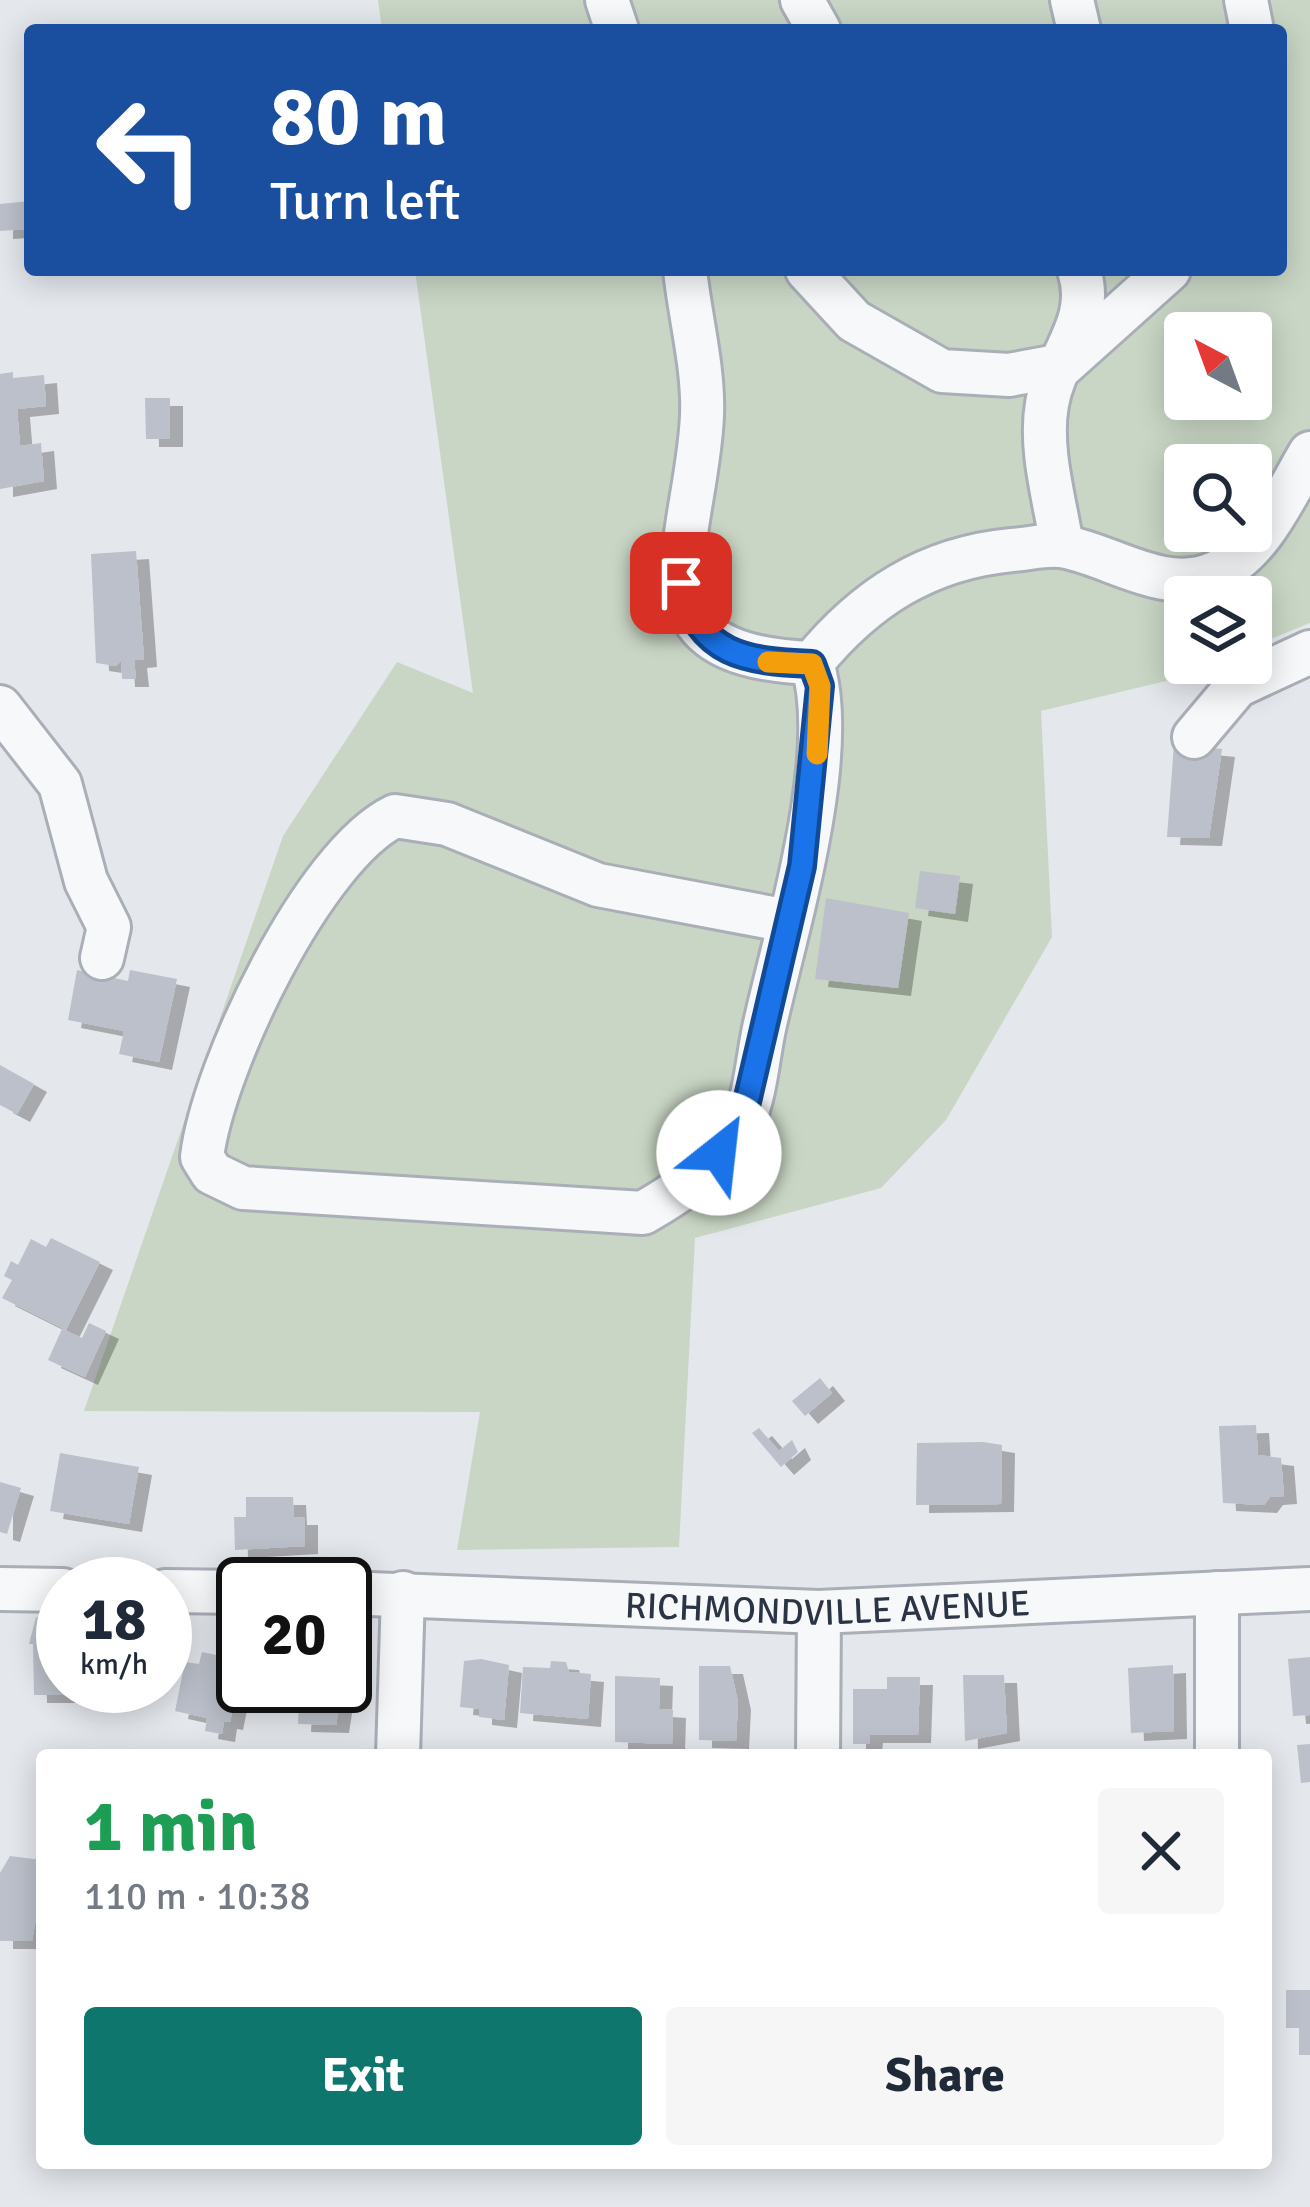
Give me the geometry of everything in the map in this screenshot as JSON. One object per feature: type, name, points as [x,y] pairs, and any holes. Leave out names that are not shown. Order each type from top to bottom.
[{"type":"street","points":[[686,276],[702,413],[681,583],[687,608],[715,643],[737,654],[812,664]]},
{"type":"street","points":[[813,276],[854,321],[942,371],[1010,375],[1063,365],[1162,276]]},
{"type":"street","points":[[1062,546],[1046,436],[1047,401],[1084,312],[1080,276]]},
{"type":"street","points":[[812,664],[862,609],[921,570],[979,554],[1062,546],[1171,580],[1216,573],[1251,546],[1310,453]]},
{"type":"street","points":[[1195,737],[1237,686],[1310,652]]},
{"type":"street","points":[[788,921],[598,885],[447,824],[395,816],[356,844],[292,933],[231,1060],[202,1157],[212,1173],[243,1188],[643,1213],[695,1183],[742,1123],[802,866],[818,740],[820,686],[812,664]]},
{"type":"street","points":[[0,707],[60,784],[86,881],[109,927],[102,958]]},
{"type":"street","points":[[0,1589],[36,1590]]},
{"type":"street","name":"RICHMONDVILLE AVENUE","points":[[372,1592],[819,1612],[1310,1589]]},
{"type":"street","points":[[398,1749],[403,1593]]},
{"type":"street","points":[[1217,1593],[1217,1749]]},
{"type":"street","points":[[818,1749],[819,1612]]},
{"type":"green space","points":[[378,0],[1310,0],[1310,623],[1272,638],[1272,576],[1164,576],[1164,681],[1041,711],[1052,937],[946,1120],[881,1188],[695,1238],[679,1547],[457,1550],[480,1412],[84,1411],[283,836],[397,662],[473,693],[416,276],[1287,276],[1287,24],[381,24]]},
{"type":"building","points":[[24,202],[24,229],[0,231],[0,204]]},
{"type":"building","points":[[13,372],[13,378],[44,375],[46,406],[17,409],[20,446],[41,443],[44,481],[0,489],[0,374]]},
{"type":"building","points":[[145,398],[170,398],[170,439],[146,439]]},
{"type":"building","points":[[136,551],[144,659],[134,660],[136,679],[122,679],[121,661],[116,666],[96,663],[91,554]]},
{"type":"building","points":[[1174,744],[1222,749],[1209,838],[1167,837]]},
{"type":"building","points":[[920,871],[960,876],[955,914],[915,908]]},
{"type":"building","points":[[826,898],[909,913],[898,988],[815,979]]},
{"type":"building","points":[[77,970],[128,981],[130,970],[177,979],[159,1062],[119,1054],[124,1031],[68,1020]]},
{"type":"building","points":[[0,1065],[34,1084],[17,1114],[0,1105]]},
{"type":"building","points":[[51,1238],[100,1262],[66,1330],[2,1298],[12,1280],[4,1276],[11,1261],[18,1265],[31,1239],[46,1247]]},
{"type":"building","points":[[89,1323],[106,1331],[85,1377],[48,1360],[62,1329],[82,1338]]},
{"type":"building","points":[[820,1378],[832,1393],[805,1416],[792,1401]]},
{"type":"building","points":[[1256,1425],[1258,1455],[1281,1458],[1284,1496],[1270,1497],[1264,1505],[1223,1503],[1219,1426]]},
{"type":"building","points":[[759,1428],[779,1451],[792,1440],[798,1452],[781,1467],[752,1433]]},
{"type":"building","points":[[917,1443],[1002,1445],[1001,1504],[916,1505]]},
{"type":"building","points":[[60,1453],[139,1467],[129,1524],[50,1511]]},
{"type":"building","points":[[0,1482],[21,1488],[7,1534],[0,1532]]},
{"type":"building","points":[[246,1497],[293,1497],[294,1517],[305,1517],[305,1546],[235,1550],[234,1517],[246,1517]]},
{"type":"building","points":[[36,1617],[36,1695],[33,1644],[29,1644]]},
{"type":"building","points":[[202,1652],[216,1655],[216,1713],[232,1713],[230,1722],[224,1721],[222,1734],[205,1731],[207,1718],[184,1713],[192,1713],[192,1663],[199,1664]]},
{"type":"building","points":[[1310,1657],[1310,1715],[1293,1716],[1288,1659]]},
{"type":"building","points":[[464,1661],[509,1665],[504,1720],[479,1717],[479,1709],[460,1707]]},
{"type":"building","points":[[551,1661],[566,1662],[569,1672],[591,1674],[588,1719],[520,1713],[523,1667],[550,1668]]},
{"type":"building","points":[[1173,1665],[1174,1731],[1131,1733],[1128,1668]]},
{"type":"building","points":[[699,1666],[730,1666],[738,1702],[736,1741],[699,1740]]},
{"type":"building","points":[[963,1675],[1004,1675],[1007,1733],[965,1741]]},
{"type":"building","points":[[615,1676],[660,1678],[659,1709],[673,1710],[672,1744],[615,1742]]},
{"type":"building","points":[[887,1677],[920,1677],[918,1735],[870,1735],[869,1744],[853,1744],[853,1689],[887,1689]]},
{"type":"building","points":[[299,1713],[338,1713],[336,1725],[298,1724]]},
{"type":"building","points":[[1310,1744],[1310,1782],[1301,1783],[1297,1745]]},
{"type":"building","points":[[10,1856],[36,1859],[32,1941],[0,1941],[0,1873]]},
{"type":"building","points":[[1286,1990],[1310,1990],[1310,2055],[1299,2055],[1299,2028],[1286,2028]]},
{"type":"slow traffic","points":[[768,662],[812,664],[820,686],[817,754]]},
{"type":"route","points":[[681,583],[696,625],[715,643],[759,661],[812,664],[820,686],[802,866],[742,1123],[719,1153]]}]
